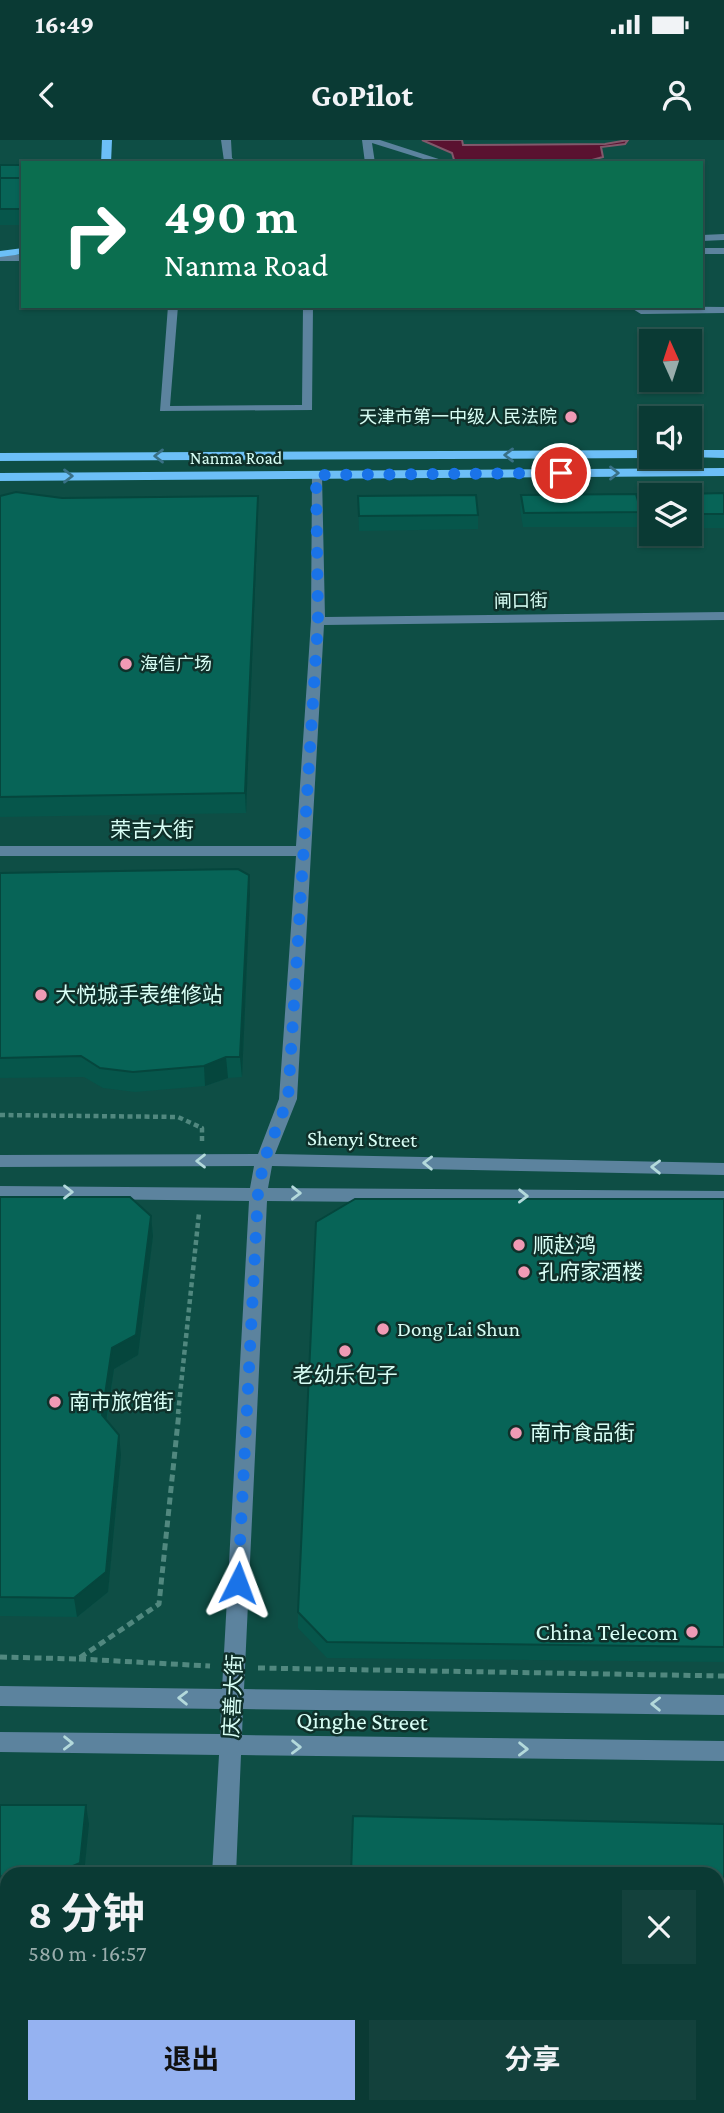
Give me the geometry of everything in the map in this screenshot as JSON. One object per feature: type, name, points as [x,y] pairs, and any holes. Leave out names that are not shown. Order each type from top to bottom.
[{"type":"main road","points":[[106,161],[107,140]]},
{"type":"main road","points":[[0,256],[21,251]]},
{"type":"main road","name":"Nanma Road","points":[[0,457],[639,454]]},
{"type":"main road","points":[[702,454],[724,454]]},
{"type":"main road","name":"Nanma Road","points":[[0,477],[724,472]]},
{"type":"street","points":[[226,140],[227,159],[230,161]]},
{"type":"street","points":[[370,161],[369,140],[440,161]]},
{"type":"street","points":[[703,238],[724,237]]},
{"type":"street","points":[[703,251],[724,251]]},
{"type":"street","points":[[0,256],[21,258]]},
{"type":"street","points":[[173,308],[164,409],[308,408],[308,308]]},
{"type":"street","points":[[636,308],[641,311],[724,310]]},
{"type":"street","name":"庆善大街","points":[[225,1867],[258,1193],[264,1160],[288,1099],[318,621],[316,475]]},
{"type":"street","name":"闸口街","points":[[318,621],[724,616]]},
{"type":"street","name":"荣吉大街","points":[[0,851],[304,851]]},
{"type":"street","name":"Shenyi Street","points":[[0,1161],[264,1160],[724,1168]]},
{"type":"street","points":[[0,1192],[724,1198]]},
{"type":"street","name":"Qinghe Street","points":[[0,1696],[724,1705]]},
{"type":"street","name":"Qinghe Street","points":[[0,1741],[724,1751]]},
{"type":"path","points":[[0,1115],[178,1117],[202,1128],[203,1161]]},
{"type":"path","points":[[78,1659],[159,1604],[201,1193]]},
{"type":"path","points":[[0,1657],[234,1667],[724,1676]]},
{"type":"shaded area","points":[[422,140],[462,140],[463,145],[605,144],[628,140],[625,144],[601,147],[603,157],[588,161],[454,161],[452,153]]},
{"type":"building","points":[[0,165],[21,165],[21,178],[0,178]]},
{"type":"building","points":[[0,178],[21,178],[21,209],[0,209]]},
{"type":"building","name":"海信广场","points":[[16,492],[62,498],[258,496],[245,793],[0,797],[0,496]]},
{"type":"building","points":[[724,493],[724,514],[702,514],[702,494]]},
{"type":"building","points":[[636,494],[639,512],[524,513],[521,495]]},
{"type":"building","points":[[476,495],[478,515],[359,516],[358,496]]},
{"type":"building","points":[[238,869],[249,875],[240,1057],[226,1057],[204,1066],[133,1072],[100,1068],[81,1056],[0,1058],[0,873]]},
{"type":"building","name":"南市旅馆街","points":[[0,1197],[130,1197],[151,1216],[136,1335],[112,1348],[102,1415],[119,1435],[106,1572],[74,1598],[0,1597]]},
{"type":"building","name":"南市食品街","points":[[355,1199],[724,1199],[724,1647],[327,1642],[298,1612],[316,1222]]},
{"type":"building","points":[[0,1805],[86,1805],[80,1863],[71,1867],[0,1867]]},
{"type":"building","points":[[353,1816],[724,1824],[724,1867],[351,1867]]},
{"type":"place","name":"天津市第一中级人民法院","points":[[571,417]]},
{"type":"place","name":"海信广场","points":[[126,664]]},
{"type":"place","name":"大悦城手表维修站","points":[[41,995]]},
{"type":"place","name":"顺赵鸿","points":[[519,1245]]},
{"type":"place","name":"孔府家酒楼","points":[[524,1272]]},
{"type":"place","name":"Dong Lai Shun","points":[[383,1329]]},
{"type":"place","name":"老幼乐包子","points":[[345,1351]]},
{"type":"place","name":"南市旅馆街","points":[[55,1402]]},
{"type":"place","name":"南市食品街","points":[[516,1433]]},
{"type":"place","name":"China Telecom","points":[[692,1632]]},
{"type":"route","points":[[238,1583],[258,1193],[264,1160],[288,1099],[318,621],[316,475],[561,473]]}]
